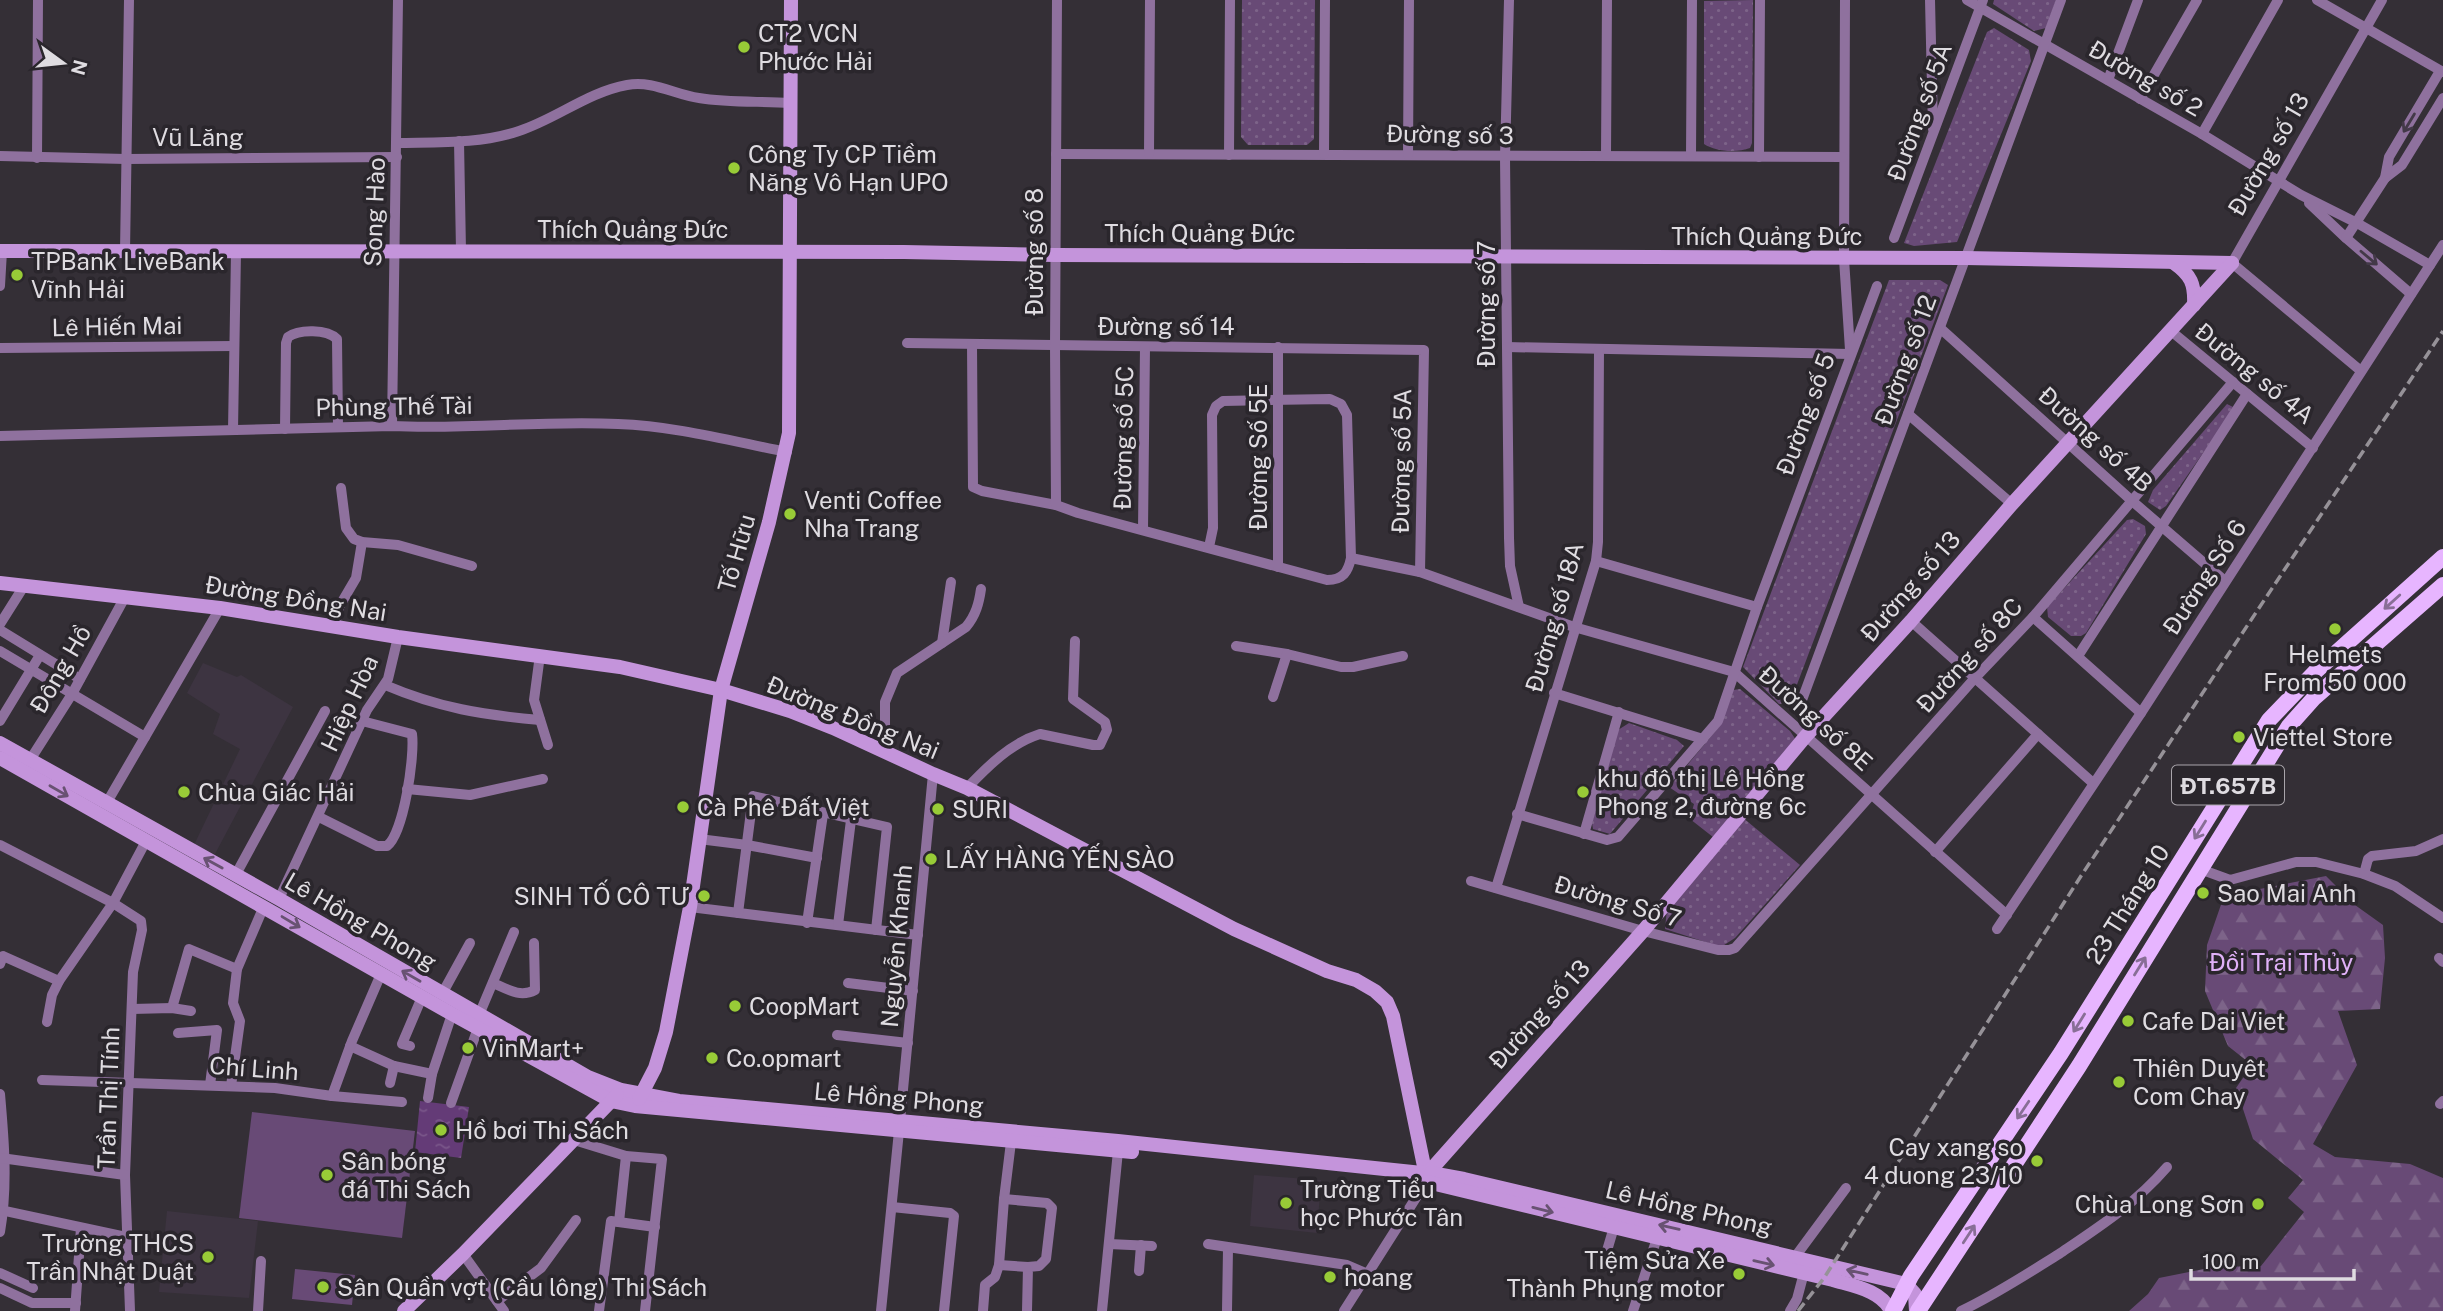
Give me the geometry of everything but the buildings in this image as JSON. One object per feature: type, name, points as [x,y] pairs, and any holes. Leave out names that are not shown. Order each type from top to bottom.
[{"type":"main road","name":"23 Tháng 10","points":[[1892,1311],[1906,1284],[2061,1053],[2269,720],[2317,670],[2443,556]]},
{"type":"main road","points":[[2421,576],[2439,588]]},
{"type":"main road","name":"23 Tháng 10","points":[[1917,1311],[2079,1066],[2278,742],[2300,712],[2439,588]]},
{"type":"main road","points":[[2182,859],[2200,869]]},
{"type":"main road","points":[[2061,1053],[2079,1066]]},
{"type":"street","points":[[37,158],[38,0]]},
{"type":"street","points":[[125,251],[129,0]]},
{"type":"street","name":"Song Hào","points":[[392,425],[398,0]]},
{"type":"street","name":"Tố Hữu","points":[[638,1100],[655,1068],[666,1032],[690,906],[721,690],[787,452],[791,0]]},
{"type":"street","name":"Đường số 8","points":[[1056,505],[1057,0]]},
{"type":"street","points":[[1149,154],[1150,0]]},
{"type":"street","points":[[1229,155],[1230,0]]},
{"type":"street","points":[[1324,154],[1325,0]]},
{"type":"street","points":[[1408,155],[1409,0]]},
{"type":"street","name":"Đường số 7","points":[[1508,0],[1505,157],[1509,538],[1510,566],[1519,607]]},
{"type":"street","points":[[1606,155],[1607,0]]},
{"type":"street","points":[[1691,156],[1692,0]]},
{"type":"street","points":[[1759,157],[1760,0]]},
{"type":"street","name":"Đường số 5","points":[[1584,834],[1613,840],[1618,837],[1718,721],[1850,354],[1844,259],[1845,0]]},
{"type":"street","points":[[1930,0],[1933,134]]},
{"type":"street","name":"Đường số 2","points":[[1967,0],[1981,4],[2301,195],[2430,265]]},
{"type":"street","name":"Đường số 12","points":[[1805,737],[1802,700],[2061,0]]},
{"type":"street","points":[[2108,80],[2138,0]]},
{"type":"street","points":[[2140,99],[2197,0]]},
{"type":"street","points":[[2202,134],[2278,0]]},
{"type":"street","points":[[2316,0],[2442,72],[2389,157],[2385,178]]},
{"type":"street","name":"Đường số 13","points":[[1427,1176],[1643,931],[1805,737],[1911,621],[2012,504],[2232,263],[2382,0]]},
{"type":"street","name":"Đường số 5A","points":[[1894,239],[1981,4]]},
{"type":"street","points":[[397,143],[459,141],[502,136],[520,131],[576,104],[627,85],[643,83],[703,99],[790,103]]},
{"type":"street","points":[[2346,238],[2385,178],[2403,164],[2443,98]]},
{"type":"street","points":[[459,141],[461,251]]},
{"type":"street","name":"Đường số 3","points":[[1056,154],[1843,157]]},
{"type":"street","name":"Vũ Lăng","points":[[0,156],[126,159],[397,157]]},
{"type":"street","name":"Đường số 2","points":[[2301,195],[2411,294]]},
{"type":"street","name":"Đường Số 6","points":[[1997,929],[2141,713],[2443,245]]},
{"type":"street","points":[[0,286],[1,251]]},
{"type":"street","name":"Thích Quảng Đức","points":[[1,251],[1965,258],[2232,263]]},
{"type":"street","points":[[233,430],[236,252]]},
{"type":"street","points":[[2174,263],[2188,273],[2192,281],[2194,305]]},
{"type":"street","points":[[2232,263],[2361,371]]},
{"type":"street","points":[[1507,347],[1850,354],[1877,286]]},
{"type":"street","name":"Đường số 4B","points":[[1940,328],[2225,581]]},
{"type":"street","name":"Đường số 4A","points":[[2171,331],[2313,448]]},
{"type":"street","points":[[285,429],[286,342],[288,337],[297,332],[330,333],[337,339],[338,427]]},
{"type":"street","name":"Đường số 14","points":[[907,344],[1424,350]]},
{"type":"street","points":[[972,344],[973,487],[1056,505],[1327,580],[1344,576],[1351,558],[1345,408],[1330,399],[1223,401],[1214,410],[1213,528],[1209,547]]},
{"type":"street","name":"Lê Hiến Mai","points":[[0,348],[234,346]]},
{"type":"street","name":"Đường số 5C","points":[[1143,530],[1145,347]]},
{"type":"street","name":"Đường Số 5E","points":[[1278,347],[1278,567]]},
{"type":"street","name":"Đường số 18A","points":[[1496,888],[1596,561],[1599,349]]},
{"type":"street","name":"Đường số 5A","points":[[1420,572],[1424,350]]},
{"type":"street","name":"Đường số 8C","points":[[1729,950],[1735,948],[2033,617],[2233,382]]},
{"type":"street","points":[[2078,656],[2247,394]]},
{"type":"street","points":[[1908,414],[2012,504]]},
{"type":"street","name":"Phùng Thế Tài","points":[[0,436],[392,425],[637,425],[662,427],[787,452]]},
{"type":"street","points":[[341,488],[346,527],[354,539],[398,545],[472,566]]},
{"type":"street","points":[[335,625],[339,607],[356,578],[362,542]]},
{"type":"street","name":"Đường số 8E","points":[[1351,558],[1420,572],[1574,627],[1734,672],[2007,915]]},
{"type":"street","points":[[1596,561],[1757,607]]},
{"type":"street","points":[[942,643],[951,582]]},
{"type":"street","name":"Đường Đồng Nai","points":[[0,583],[220,608],[398,637],[620,667],[721,690],[805,716],[967,788],[1234,929],[1327,971],[1356,980],[1375,991],[1387,1002],[1393,1016],[1427,1176]]},
{"type":"street","points":[[0,624],[24,586]]},
{"type":"street","points":[[881,748],[886,733],[885,702],[897,673],[967,627],[973,619],[981,589]]},
{"type":"street","name":"Đông Hồ","points":[[30,760],[72,694],[125,597]]},
{"type":"street","points":[[109,810],[145,737],[220,608]]},
{"type":"street","points":[[2033,617],[2141,713]]},
{"type":"street","points":[[1911,621],[2093,783]]},
{"type":"street","points":[[0,630],[80,679]]},
{"type":"street","name":"Hiệp Hòa","points":[[279,899],[370,704],[386,685],[398,637]]},
{"type":"street","points":[[967,788],[991,762],[1040,734],[1093,745],[1100,744],[1107,730],[1105,722],[1073,699],[1075,641]]},
{"type":"street","points":[[1236,646],[1287,654],[1329,665],[1353,667],[1403,656]]},
{"type":"street","points":[[0,651],[145,737]]},
{"type":"street","points":[[1273,697],[1287,654]]},
{"type":"street","name":"Đông Hồ","points":[[0,721],[40,655]]},
{"type":"street","points":[[540,655],[534,700],[548,745]]},
{"type":"street","points":[[386,685],[442,706],[481,715],[540,720]]},
{"type":"street","points":[[1554,693],[1703,739]]},
{"type":"street","points":[[235,876],[326,711]]},
{"type":"street","points":[[1517,814],[1584,834],[1619,712]]},
{"type":"street","points":[[319,817],[371,844],[387,846],[394,838],[407,789],[414,744],[412,734],[362,721]]},
{"type":"street","points":[[1935,852],[2038,734]]},
{"type":"street","name":"Lê Hồng Phong","points":[[0,743],[264,906],[452,1014],[478,1022]]},
{"type":"street","name":"Lê Hồng Phong","points":[[0,758],[109,810]]},
{"type":"street","name":"Nguyễn Khanh","points":[[881,1311],[933,775]]},
{"type":"street","points":[[407,789],[470,795],[543,779]]},
{"type":"street","points":[[737,913],[753,796],[887,827],[876,930]]},
{"type":"street","points":[[807,923],[823,814]]},
{"type":"street","points":[[838,925],[851,820]]},
{"type":"street","points":[[47,1022],[52,995],[59,981],[113,903],[150,836]]},
{"type":"street","name":"Lê Hồng Phong","points":[[150,836],[279,899],[442,994],[478,1022],[616,1096],[900,1126],[1464,1179],[1802,1263],[1877,1295],[1892,1311]]},
{"type":"street","points":[[699,839],[817,858]]},
{"type":"street","points":[[2364,874],[2368,859],[2372,856],[2416,851],[2443,839]]},
{"type":"street","points":[[0,845],[113,903]]},
{"type":"street","points":[[2200,869],[2230,880],[2307,861],[2364,874],[2407,893],[2443,918]]},
{"type":"street","name":"Đường Số 7","points":[[1471,881],[1643,931],[1718,950],[1729,950]]},
{"type":"street","name":"Trần Thị Tính","points":[[113,903],[138,918],[142,925],[134,961],[125,1175],[130,1311]]},
{"type":"street","points":[[231,1086],[240,1021],[233,1003],[237,969],[264,906]]},
{"type":"street","points":[[690,906],[807,923],[918,935]]},
{"type":"street","points":[[451,1102],[478,1022],[514,932]]},
{"type":"street","points":[[442,994],[470,943]]},
{"type":"street","points":[[493,983],[516,993],[535,990],[534,943]]},
{"type":"street","points":[[172,1008],[189,949],[237,969]]},
{"type":"street","points":[[0,964],[3,956],[59,981]]},
{"type":"street","name":"Chí Linh","points":[[43,1080],[275,1088],[331,1096],[381,974]]},
{"type":"street","points":[[848,983],[913,990]]},
{"type":"street","points":[[410,1046],[402,1044],[422,997]]},
{"type":"street","points":[[132,1009],[172,1008],[191,1011]]},
{"type":"street","points":[[428,1098],[432,1074],[452,1014]]},
{"type":"street","points":[[178,1033],[218,1030],[210,1085]]},
{"type":"street","points":[[837,1035],[908,1043]]},
{"type":"street","points":[[350,1046],[394,1066],[432,1074]]},
{"type":"street","points":[[390,1083],[394,1066]]},
{"type":"street","points":[[0,1094],[3,1158],[0,1232]]},
{"type":"street","points":[[331,1096],[402,1102]]},
{"type":"street","points":[[406,1310],[616,1096]]},
{"type":"street","name":"Lê Hồng Phong","points":[[900,1126],[1011,1142],[1118,1146]]},
{"type":"street","points":[[574,1140],[626,1156],[662,1159],[645,1311]]},
{"type":"street","points":[[983,1311],[985,1285],[995,1277],[999,1265],[1011,1142]]},
{"type":"street","points":[[1102,1311],[1118,1146]]},
{"type":"street","points":[[619,1222],[626,1156]]},
{"type":"street","points":[[3,1158],[125,1175]]},
{"type":"street","points":[[1962,1311],[2044,1264],[2133,1203],[2166,1167]]},
{"type":"street","points":[[1344,1311],[1427,1176]]},
{"type":"street","name":"Lê Hồng Phong","points":[[1427,1176],[1657,1238],[1906,1284]]},
{"type":"street","points":[[1790,1311],[1797,1299],[1802,1263],[1846,1188]]},
{"type":"street","points":[[999,1265],[1039,1266],[1046,1259],[1051,1205],[1004,1199]]},
{"type":"street","points":[[891,1207],[950,1213],[954,1216],[944,1311]]},
{"type":"street","points":[[2,1211],[126,1237]]},
{"type":"street","points":[[497,1301],[541,1268],[576,1220]]},
{"type":"street","points":[[599,1311],[611,1221],[655,1227]]},
{"type":"street","points":[[1603,1264],[1614,1227]]},
{"type":"street","points":[[0,1288],[32,1303],[76,1307],[81,1228]]},
{"type":"street","points":[[1633,1311],[1657,1238]]},
{"type":"street","points":[[1109,1244],[1146,1245],[1139,1271]]},
{"type":"street","points":[[1209,1244],[1346,1265],[1367,1274]]},
{"type":"street","points":[[1227,1311],[1228,1249]]},
{"type":"street","points":[[463,1254],[503,1311]]},
{"type":"street","points":[[258,1311],[261,1261]]},
{"type":"street","points":[[1027,1311],[1028,1267]]},
{"type":"street","points":[[0,1273],[33,1288]]},
{"type":"street","points":[[1906,1284],[1915,1294],[1917,1311]]},
{"type":"shaded area","points":[[203,663],[237,677],[241,675],[293,707],[215,854],[194,845],[240,749],[213,734],[220,714],[187,693]]},
{"type":"shaded area","name":"Trường Tiểu học Phước Tân","points":[[1254,1175],[1321,1180],[1317,1233],[1250,1226]]},
{"type":"shaded area","name":"Trường THCS Trần Nhật Duật","points":[[167,1211],[258,1221],[249,1298],[159,1292]]},
{"type":"green space","points":[[1242,0],[1315,0],[1314,139],[1307,145],[1248,145],[1241,137]]},
{"type":"green space","points":[[1753,0],[1752,143],[1750,148],[1739,151],[1714,149],[1704,144],[1704,1]]},
{"type":"green space","points":[[1994,0],[2056,0],[2046,28],[2034,31],[1993,4]]},
{"type":"green space","points":[[1994,28],[2029,50],[2031,61],[1957,242],[1914,246],[1904,243],[1987,32]]},
{"type":"green space","points":[[1889,280],[1940,280],[1948,285],[1790,703],[1779,704],[1743,667]]},
{"type":"green space","points":[[2227,404],[2233,407],[2231,413],[2166,506],[2160,510],[2148,502],[2153,490]]},
{"type":"green space","points":[[2133,519],[2145,526],[2146,534],[2086,633],[2071,636],[2048,617],[2047,607],[2127,520]]},
{"type":"green space","points":[[1740,689],[1790,731],[1796,740],[1713,837],[1690,819],[1694,804],[1669,787],[1719,727],[1733,690]]},
{"type":"green space","points":[[1629,723],[1677,740],[1684,746],[1610,834],[1593,829],[1592,823],[1618,730]]},
{"type":"green space","points":[[1742,817],[1800,865],[1735,938],[1721,947],[1665,929],[1667,909]]},
{"type":"green space","name":"Đồi Trại Thủy","points":[[2326,876],[2355,905],[2383,925],[2385,958],[2380,1009],[2338,1011],[2357,1065],[2313,1144],[2335,1157],[2410,1164],[2443,1178],[2443,1311],[2129,1311],[2148,1294],[2159,1278],[2214,1267],[2261,1266],[2304,1212],[2288,1198],[2303,1180],[2253,1139],[2236,1088],[2252,1065],[2228,1046],[2205,991],[2207,945],[2224,896]]},
{"type":"green space","name":"Sân bóng đá Thi Sách","points":[[252,1112],[415,1131],[402,1238],[239,1218]]},
{"type":"green space","name":"Sân Quần vợt (Cầu lông) Thi Sách","points":[[295,1269],[355,1275],[352,1305],[292,1299]]},
{"type":"water","name":"Hồ bơi Thi Sách","points":[[420,1101],[469,1107],[461,1158],[415,1152]]},
{"type":"railway","points":[[1798,1311],[1824,1278],[2081,876],[2443,331]]},
{"type":"place","name":"CT2 VCN Phước Hải","points":[[744,47]]},
{"type":"place","name":"Công Ty CP Tiềm Năng Vô Hạn UPO","points":[[734,168]]},
{"type":"place","name":"TPBank LiveBank Vĩnh Hải","points":[[17,275]]},
{"type":"place","name":"Venti Coffee Nha Trang","points":[[790,514]]},
{"type":"place","name":"Helmets From 50 000","points":[[2335,629]]},
{"type":"place","name":"Viettel Store","points":[[2239,737]]},
{"type":"place","name":"Chùa Giác Hải","points":[[184,792]]},
{"type":"place","name":"khu đô thị Lê Hồng Phong 2, đường 6c","points":[[1583,792]]},
{"type":"place","name":"Cà Phê Đất Việt","points":[[683,807]]},
{"type":"place","name":"SURI","points":[[938,809]]},
{"type":"place","name":"LẤY HÀNG YẾN SÀO","points":[[931,859]]},
{"type":"place","name":"Sao Mai Anh","points":[[2203,893]]},
{"type":"place","name":"SINH TỐ CÔ TƯ","points":[[704,896]]},
{"type":"place","name":"CoopMart","points":[[735,1006]]},
{"type":"place","name":"Cafe Dai Viet","points":[[2128,1021]]},
{"type":"place","name":"VinMart+","points":[[468,1048]]},
{"type":"place","name":"Co.opmart","points":[[712,1058]]},
{"type":"place","name":"Thiên Duyêt Com Chay","points":[[2119,1082]]},
{"type":"place","name":"Hồ bơi Thi Sách","points":[[441,1130]]},
{"type":"place","name":"Cay xang so 4 duong 23/10","points":[[2037,1161]]},
{"type":"place","name":"Sân bóng đá Thi Sách","points":[[327,1175]]},
{"type":"place","name":"Trường Tiểu học Phước Tân","points":[[1286,1203]]},
{"type":"place","name":"Chùa Long Sơn","points":[[2258,1204]]},
{"type":"place","name":"Trường THCS Trần Nhật Duật","points":[[208,1257]]},
{"type":"place","name":"Tiệm Sửa Xe Thành Phụng motor","points":[[1739,1274]]},
{"type":"place","name":"hoang","points":[[1330,1277]]},
{"type":"place","name":"Sân Quần vợt (Cầu lông) Thi Sách","points":[[323,1287]]}]
